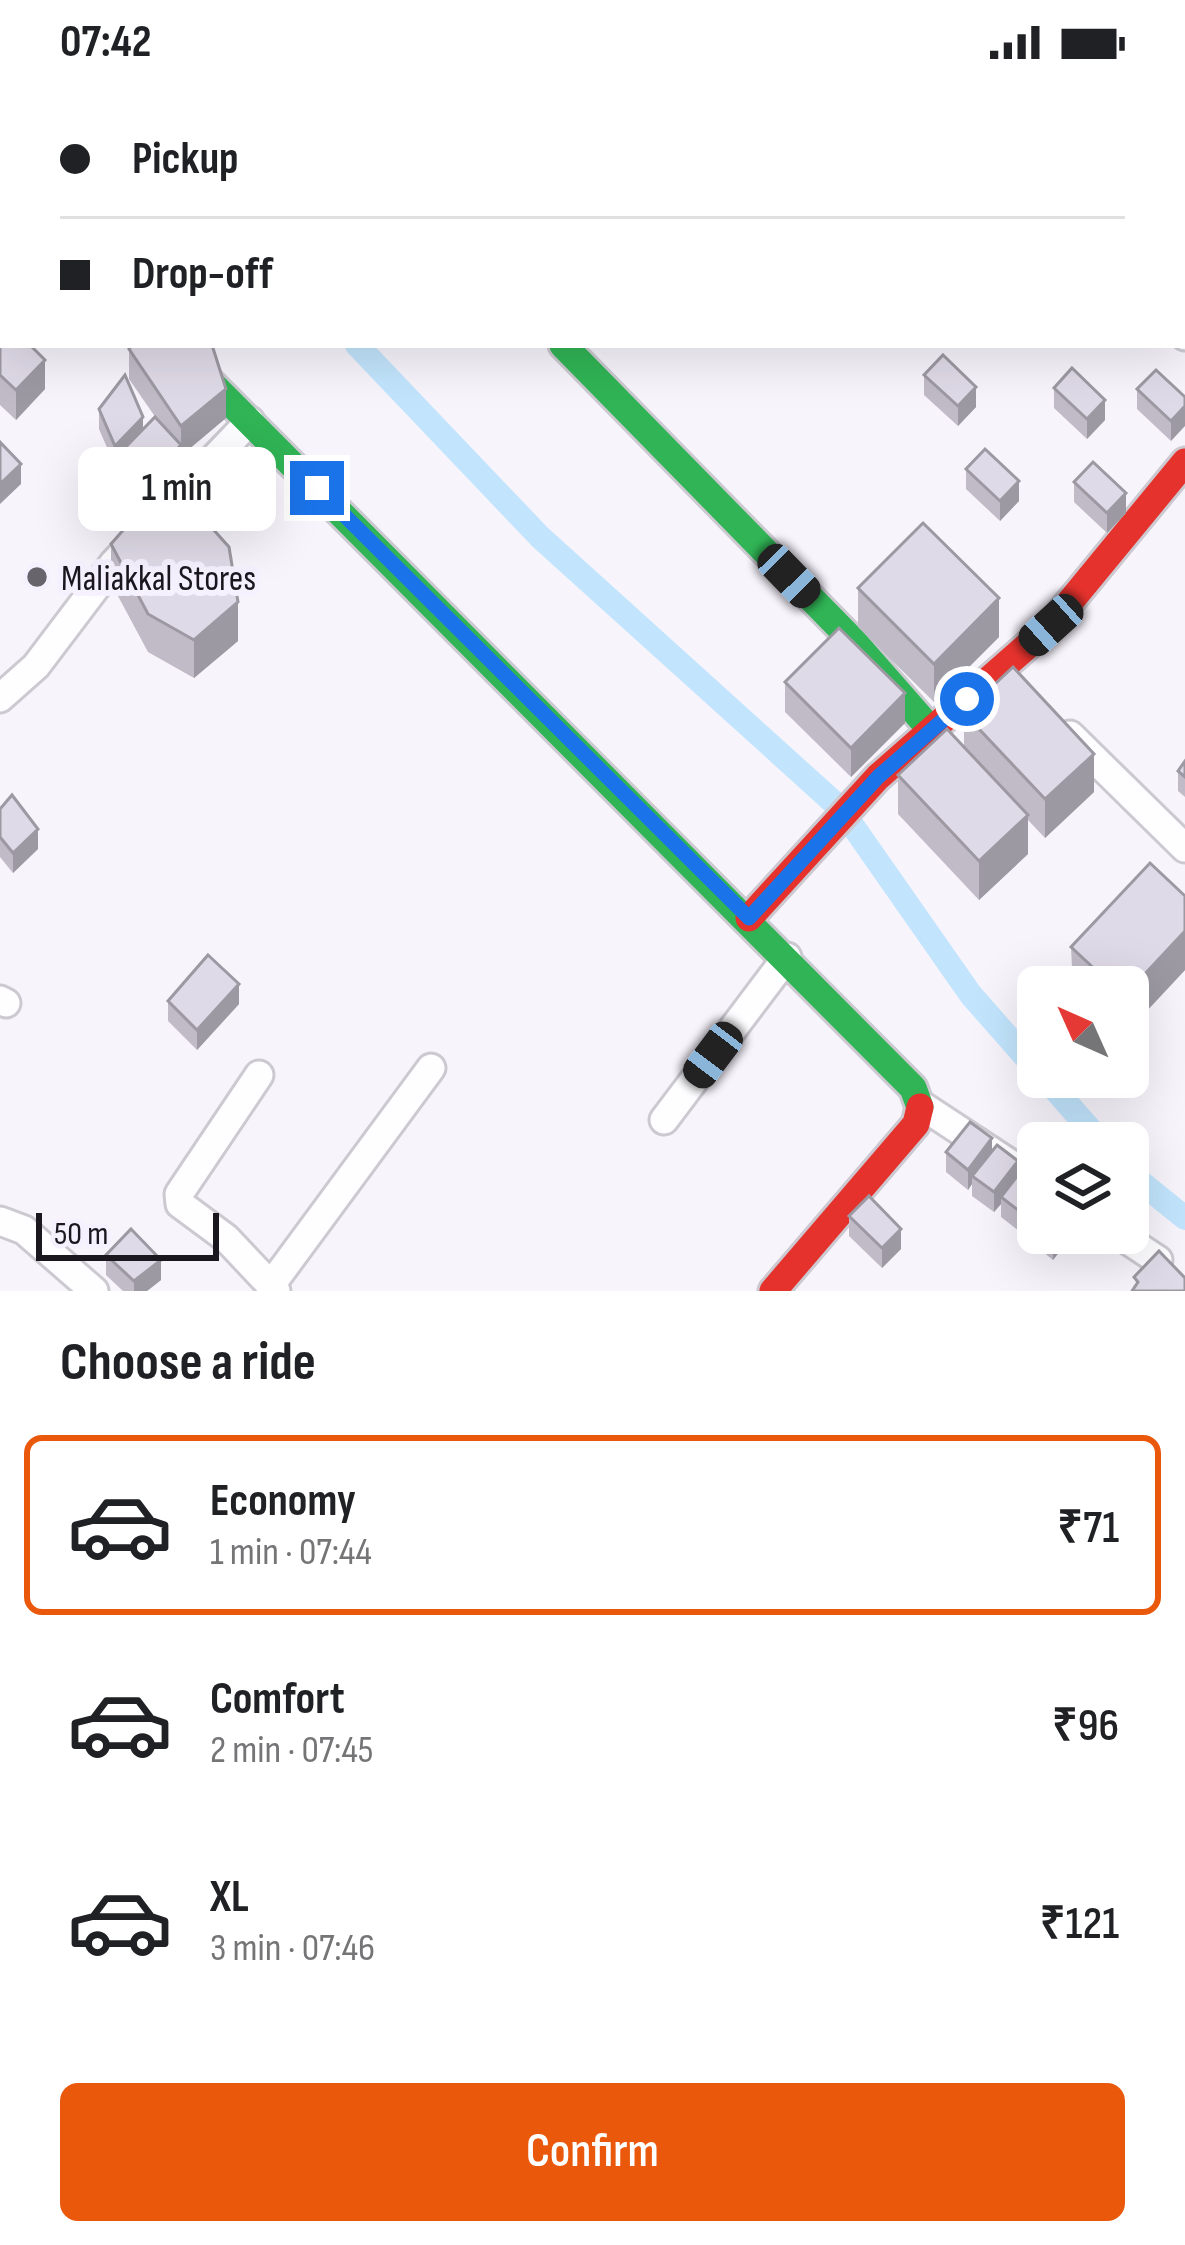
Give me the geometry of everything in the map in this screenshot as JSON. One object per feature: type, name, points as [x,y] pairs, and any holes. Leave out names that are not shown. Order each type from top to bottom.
[{"type":"street","points":[[176,348],[749,918],[913,1088],[921,1105],[1017,1167]]},
{"type":"street","points":[[566,348],[854,642],[931,730]]},
{"type":"street","points":[[0,698],[36,666],[114,563],[250,421]]},
{"type":"street","points":[[749,918],[844,812],[931,730],[1011,677],[1185,462]]},
{"type":"street","points":[[1053,717],[1185,848]]},
{"type":"street","points":[[664,1120],[787,957]]},
{"type":"street","points":[[259,1076],[178,1194],[180,1204],[226,1238],[273,1288],[431,1068]]},
{"type":"street","points":[[773,1291],[916,1124],[921,1105]]},
{"type":"street","points":[[0,1222],[24,1230],[94,1291]]},
{"type":"street","points":[[1149,1254],[1158,1260]]},
{"type":"building","points":[[0,348],[33,348],[45,360],[16,390],[0,375]]},
{"type":"building","points":[[213,348],[226,389],[181,426],[129,349]]},
{"type":"building","points":[[943,355],[976,387],[958,406],[924,375]]},
{"type":"building","points":[[1072,368],[1105,400],[1087,419],[1054,388]]},
{"type":"building","points":[[1156,370],[1185,397],[1185,406],[1171,421],[1137,389]]},
{"type":"building","points":[[125,375],[143,417],[115,446],[99,409]]},
{"type":"building","points":[[155,417],[181,445],[143,483],[115,458]]},
{"type":"building","points":[[0,442],[21,464],[0,484]]},
{"type":"building","points":[[985,449],[1019,481],[1000,501],[966,469]]},
{"type":"building","points":[[1093,462],[1126,493],[1107,513],[1074,482]]},
{"type":"building","points":[[168,479],[229,547],[238,602],[194,640],[148,614],[111,544]]},
{"type":"building","points":[[923,523],[999,598],[934,664],[858,588]]},
{"type":"building","points":[[839,628],[905,693],[851,748],[785,682]]},
{"type":"building","points":[[1013,667],[1094,754],[1045,799],[964,713]]},
{"type":"building","points":[[947,729],[1028,815],[979,861],[898,775]]},
{"type":"building","points":[[12,795],[38,829],[13,853],[0,837],[0,809]]},
{"type":"building","points":[[1150,863],[1185,896],[1185,931],[1149,970],[1091,966],[1071,947]]},
{"type":"building","points":[[208,955],[239,984],[197,1030],[168,1001]]},
{"type":"building","points":[[970,1122],[992,1138],[968,1170],[946,1152]]},
{"type":"building","points":[[997,1145],[1017,1160],[994,1192],[972,1176]]},
{"type":"building","points":[[1017,1176],[1017,1209],[1001,1197]]},
{"type":"building","points":[[869,1196],[901,1229],[882,1248],[849,1216]]},
{"type":"building","points":[[131,1229],[161,1260],[134,1281],[106,1255]]},
{"type":"building","points":[[1159,1251],[1185,1278],[1185,1291],[1132,1291],[1138,1282],[1134,1277]]},
{"type":"waterway","points":[[360,348],[540,537],[841,809],[971,995],[1017,1047]]},
{"type":"waterway","points":[[1062,1098],[1084,1122]]},
{"type":"waterway","points":[[1149,1189],[1185,1218]]},
{"type":"traffic: fast","points":[[176,348],[913,1088],[920,1107]]},
{"type":"traffic: fast","points":[[566,348],[854,642],[931,730]]},
{"type":"traffic: jam","points":[[749,918],[878,777],[1051,625],[1185,462]]},
{"type":"traffic: jam","points":[[773,1291],[916,1124],[920,1107]]},
{"type":"place","name":"Maliakkal Stores","points":[[37,577]]},
{"type":"route","points":[[317,488],[749,918],[878,777],[967,699]]}]
